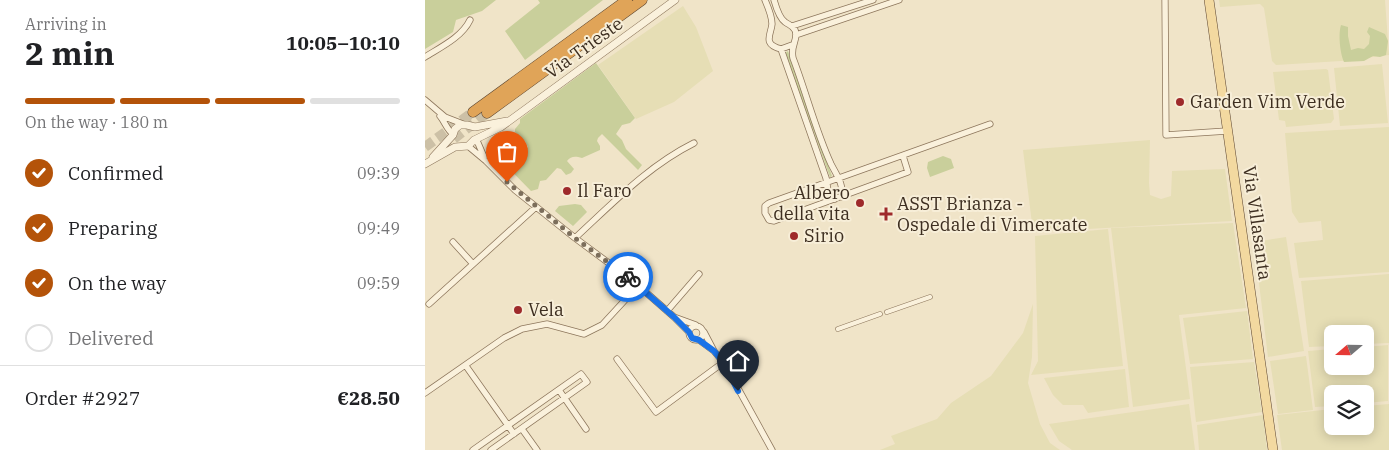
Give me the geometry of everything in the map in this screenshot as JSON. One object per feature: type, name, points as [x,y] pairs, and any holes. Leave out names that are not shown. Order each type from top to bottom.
[{"type":"highway","points":[[473,112],[627,0]]},
{"type":"highway","points":[[487,113],[642,0]]},
{"type":"main road","name":"Via Villasanta","points":[[1209,0],[1273,450]]},
{"type":"street","name":"Via Trieste","points":[[468,146],[474,140],[494,132],[675,0]]},
{"type":"street","points":[[765,0],[771,16],[772,26],[768,34],[770,42],[781,50],[792,45]]},
{"type":"street","points":[[774,0],[784,22],[792,26],[796,35],[792,45],[793,58],[830,163],[842,189],[838,198]]},
{"type":"street","points":[[792,26],[873,0]]},
{"type":"street","points":[[796,35],[899,0]]},
{"type":"street","points":[[1165,0],[1166,135],[1227,131]]},
{"type":"street","points":[[425,57],[459,34],[467,27],[470,20]]},
{"type":"street","points":[[772,26],[784,22]]},
{"type":"street","points":[[781,50],[828,182],[828,191],[838,198]]},
{"type":"street","points":[[425,100],[445,117],[472,128],[475,134],[474,140],[478,143],[486,161]]},
{"type":"street","points":[[436,110],[453,135],[454,141],[460,146]]},
{"type":"street","name":"Via Trieste","points":[[472,128],[510,120]]},
{"type":"street","points":[[426,163],[453,135],[457,126],[464,124]]},
{"type":"street","points":[[903,156],[908,172],[774,221],[769,220],[766,216],[765,206],[769,203],[990,124]]},
{"type":"street","points":[[575,238],[642,176],[694,142]]},
{"type":"street","points":[[426,163],[460,146],[468,146],[535,207],[638,286],[674,317],[689,332],[692,338],[699,340],[714,351]]},
{"type":"street","points":[[429,304],[535,207]]},
{"type":"street","points":[[453,242],[473,264]]},
{"type":"street","points":[[667,311],[699,274]]},
{"type":"street","points":[[425,393],[505,338],[522,329],[542,324],[554,325],[584,334],[602,325],[638,286]]},
{"type":"street","points":[[887,312],[930,297]]},
{"type":"street","points":[[838,329],[880,314]]},
{"type":"street","points":[[674,317],[700,326],[703,330],[714,351],[724,363],[772,450]]},
{"type":"street","points":[[689,332],[691,327],[696,325]]},
{"type":"street","points":[[699,340],[703,337],[703,330]]},
{"type":"street","points":[[617,359],[656,412],[724,363],[730,364],[743,359]]},
{"type":"street","points":[[466,366],[514,434]]},
{"type":"street","points":[[473,450],[581,374],[587,382],[491,450]]},
{"type":"street","points":[[559,390],[587,429]]},
{"type":"street","points":[[522,429],[537,450]]},
{"type":"shaded area","points":[[1219,0],[1385,0],[1389,55],[1341,61],[1276,65],[1272,61],[1264,8],[1260,4],[1220,7]]},
{"type":"shaded area","points":[[683,6],[696,27],[713,71],[674,102],[636,119],[598,65]]},
{"type":"shaded area","points":[[1382,64],[1388,123],[1340,126],[1334,68]]},
{"type":"shaded area","points":[[1328,70],[1334,119],[1331,123],[1286,127],[1285,121],[1279,120],[1273,72]]},
{"type":"shaded area","points":[[1389,127],[1389,272],[1299,278],[1294,243],[1323,240],[1321,221],[1299,223],[1292,212],[1285,133]]},
{"type":"shaded area","points":[[1150,140],[1150,195],[1161,199],[1171,196],[1172,171],[1225,169],[1232,221],[1033,232],[1023,150]]},
{"type":"shaded area","points":[[1233,223],[1246,308],[1179,315],[1190,399],[1133,407],[1111,228]]},
{"type":"shaded area","points":[[1108,229],[1123,366],[1031,375],[1038,361],[1035,236]]},
{"type":"shaded area","points":[[1286,237],[1304,351],[1268,357],[1254,242]]},
{"type":"shaded area","points":[[1389,274],[1389,343],[1374,344],[1374,325],[1324,325],[1324,346],[1309,347],[1301,281]]},
{"type":"shaded area","points":[[1033,304],[1032,357],[1028,383],[1040,424],[1050,443],[1060,450],[880,450],[895,444],[891,436],[937,419],[951,403],[991,376],[1023,333]]},
{"type":"shaded area","points":[[1247,311],[1253,359],[1190,364],[1183,318]]},
{"type":"shaded area","points":[[1388,345],[1388,401],[1374,402],[1374,385],[1324,385],[1324,406],[1315,407],[1308,351],[1324,350],[1324,375],[1374,375],[1374,346]]},
{"type":"shaded area","points":[[1306,356],[1313,410],[1278,414],[1270,361]]},
{"type":"shaded area","points":[[1254,362],[1262,412],[1196,422],[1190,367]]},
{"type":"shaded area","points":[[1125,369],[1129,407],[1088,413],[1083,405],[1063,405],[1053,395],[1044,378]]},
{"type":"shaded area","points":[[1189,404],[1195,450],[1072,450],[1059,441],[1049,424]]},
{"type":"shaded area","points":[[1389,404],[1389,450],[1282,450],[1277,415],[1324,410],[1324,435],[1374,435],[1374,405]]},
{"type":"shaded area","points":[[1263,415],[1267,450],[1199,450],[1197,425]]},
{"type":"green space","points":[[425,0],[496,0],[482,11],[456,20],[453,32],[425,49]]},
{"type":"green space","points":[[538,0],[603,0],[525,60],[505,31],[540,3]]},
{"type":"green space","points":[[1341,25],[1348,27],[1351,50],[1364,49],[1369,44],[1370,36],[1367,32],[1369,27],[1385,34],[1388,41],[1386,55],[1380,57],[1373,56],[1364,61],[1344,62],[1340,44]]},
{"type":"green space","points":[[788,51],[832,176],[830,177],[785,53]]},
{"type":"green space","points":[[596,63],[635,118],[630,123],[622,125],[616,134],[622,140],[626,149],[642,165],[638,170],[602,134],[597,141],[600,150],[582,158],[570,158],[567,161],[574,169],[571,173],[566,175],[561,169],[557,168],[546,180],[540,181],[538,189],[531,191],[489,148],[494,138],[498,141],[500,152],[505,154],[511,150],[525,152],[528,147],[525,141],[515,132],[520,119]]},
{"type":"green space","points":[[943,156],[951,159],[954,168],[930,177],[927,168],[928,162]]},
{"type":"green space","points":[[581,205],[587,212],[573,226],[555,211],[559,206]]},
{"type":"tunnel","points":[[425,147],[473,112]]},
{"type":"tunnel","points":[[442,148],[487,113]]},
{"type":"way so far","points":[[507,182],[575,238],[628,277]]},
{"type":"place","name":"Garden Vim Verde","points":[[1180,102]]},
{"type":"place","name":"Il Faro","points":[[567,191]]},
{"type":"place","name":"Albero della vita","points":[[860,203]]},
{"type":"place","name":"ASST Brianza - Ospedale di Vimercate","points":[[886,214]]},
{"type":"place","name":"Sirio","points":[[794,236]]},
{"type":"place","name":"Vela","points":[[518,310]]},
{"type":"route","points":[[628,277],[674,317],[689,332],[690,337],[694,340],[699,340],[714,351],[724,363],[738,391]]}]
